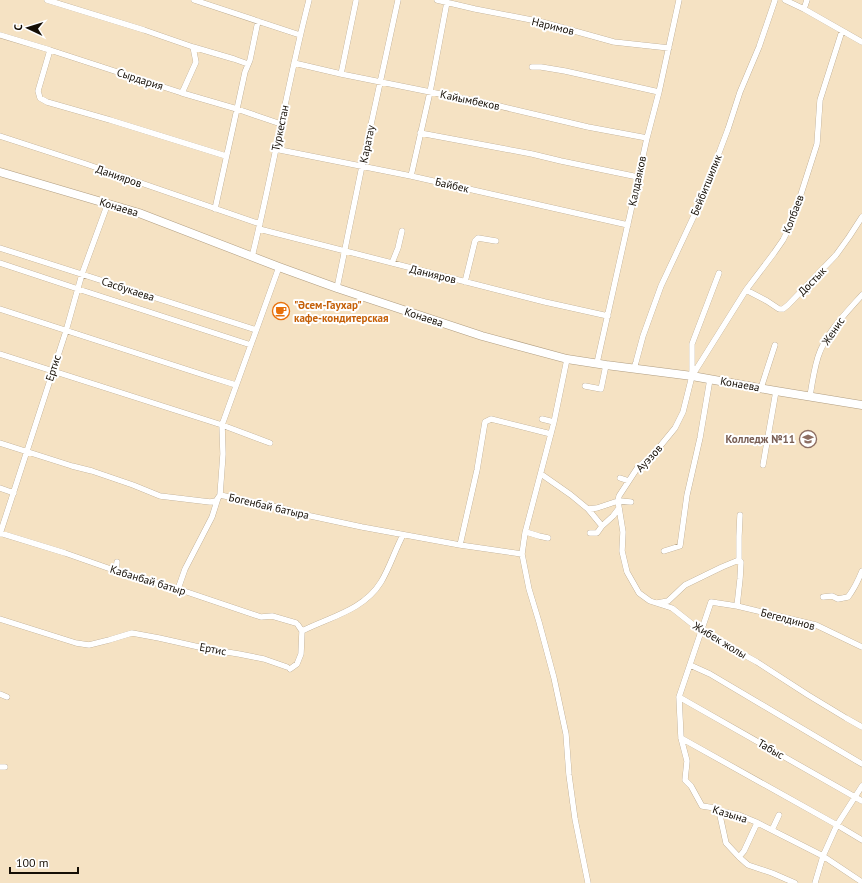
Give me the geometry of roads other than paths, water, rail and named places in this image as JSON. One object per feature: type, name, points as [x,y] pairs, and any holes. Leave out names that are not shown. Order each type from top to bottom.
[{"type":"main road","name":"Конаева","points":[[0,172],[139,213],[337,288],[482,336],[568,359],[692,376],[862,405]]},
{"type":"street","points":[[47,0],[248,64]]},
{"type":"street","points":[[194,0],[209,2],[300,35]]},
{"type":"street","name":"Туркестан","points":[[252,256],[309,0]]},
{"type":"street","name":"Каратау","points":[[337,288],[398,0]]},
{"type":"street","name":"Наримов","points":[[437,0],[474,9],[542,22],[614,42],[669,48]]},
{"type":"street","name":"Калдаяков","points":[[597,363],[638,177],[680,0]]},
{"type":"street","name":"Бейбитшилик","points":[[634,368],[643,336],[661,286],[700,203],[728,129],[740,92],[759,47],[775,0]]},
{"type":"street","points":[[785,0],[862,42]]},
{"type":"street","points":[[804,9],[807,0]]},
{"type":"street","points":[[341,74],[356,1]]},
{"type":"street","points":[[411,176],[430,92],[447,2]]},
{"type":"street","points":[[215,209],[258,21]]},
{"type":"street","name":"Копбаев","points":[[692,376],[746,290],[783,240],[792,222],[817,144],[820,100],[842,31]]},
{"type":"street","name":"Сырдария","points":[[0,35],[281,124]]},
{"type":"street","points":[[182,93],[196,62],[193,47]]},
{"type":"street","points":[[50,50],[38,91],[40,98],[47,102],[226,156]]},
{"type":"street","name":"Кайымбеков","points":[[294,64],[495,105],[588,127],[647,138]]},
{"type":"street","points":[[532,67],[565,71],[659,92]]},
{"type":"street","points":[[420,133],[532,154],[561,162],[638,177]]},
{"type":"street","name":"Данияров","points":[[0,136],[86,164],[259,226],[344,251],[545,302],[608,316]]},
{"type":"street","name":"Байбек","points":[[275,149],[411,176],[628,225]]},
{"type":"street","name":"Ертис","points":[[0,533],[66,331],[82,274],[108,203]]},
{"type":"street","name":"Достык","points":[[746,290],[779,309],[783,309],[836,255],[862,217]]},
{"type":"street","points":[[392,263],[398,248],[402,231]]},
{"type":"street","points":[[465,282],[475,241],[478,238],[496,241]]},
{"type":"street","name":"Сасбукаева","points":[[0,248],[256,330]]},
{"type":"street","name":"Сасбукаева","points":[[0,263],[78,290],[251,345]]},
{"type":"street","points":[[178,588],[185,569],[212,517],[219,497],[223,454],[222,425],[279,267]]},
{"type":"street","points":[[692,376],[692,344],[719,273]]},
{"type":"street","name":"Женис","points":[[810,396],[818,356],[826,339],[862,295]]},
{"type":"street","points":[[0,309],[210,378],[236,385]]},
{"type":"street","points":[[761,388],[775,345]]},
{"type":"street","points":[[0,354],[222,425],[270,443]]},
{"type":"street","points":[[568,359],[522,554],[529,589],[554,678],[566,734],[569,775],[575,819],[588,883]]},
{"type":"street","points":[[585,386],[601,389],[606,365]]},
{"type":"street","name":"Ауэзов","points":[[618,501],[619,496],[638,467],[652,456],[675,428],[683,412],[692,376]]},
{"type":"street","points":[[664,551],[680,546],[687,495],[700,438],[710,379]]},
{"type":"street","points":[[763,465],[776,391]]},
{"type":"street","points":[[460,545],[486,422],[491,419],[551,434]]},
{"type":"street","points":[[542,419],[554,422]]},
{"type":"street","name":"Богенбай батыра","points":[[0,443],[92,471],[160,496],[210,502],[219,497],[278,507],[403,535],[522,554]]},
{"type":"street","points":[[541,474],[588,509],[602,526]]},
{"type":"street","points":[[620,478],[629,481]]},
{"type":"street","points":[[0,488],[14,492]]},
{"type":"street","points":[[588,509],[597,508],[618,501],[631,502]]},
{"type":"street","name":"Жибек жолы","points":[[618,501],[623,532],[622,551],[627,572],[639,593],[650,601],[672,608],[701,631],[757,662],[808,695],[862,727]]},
{"type":"street","points":[[590,534],[596,533],[614,516],[619,508]]},
{"type":"street","points":[[737,606],[741,562],[739,560],[740,515]]},
{"type":"street","points":[[526,532],[548,538]]},
{"type":"street","name":"Кабанбай батыр","points":[[0,533],[59,551],[116,571],[178,588],[261,617],[272,616],[297,624],[302,631]]},
{"type":"street","points":[[302,631],[359,606],[373,594],[389,568],[403,535]]},
{"type":"street","points":[[655,603],[668,601],[685,585],[739,560]]},
{"type":"street","points":[[116,571],[118,562]]},
{"type":"street","points":[[823,598],[832,596],[838,599],[848,597],[862,572]]},
{"type":"street","name":"Бегелдинов","points":[[711,602],[737,606],[816,625],[862,647]]},
{"type":"street","name":"Казына","points":[[711,602],[679,696],[681,738],[686,761],[685,780],[691,786],[702,806],[739,815],[772,830],[823,856],[862,882]]},
{"type":"street","name":"Ертис","points":[[0,619],[76,643],[89,645],[132,633],[264,659],[289,668],[297,664],[301,654],[302,631]]},
{"type":"street","points":[[690,665],[724,682],[862,764]]},
{"type":"street","points":[[0,694],[7,697]]},
{"type":"street","name":"Табыс","points":[[679,696],[862,801]]},
{"type":"street","points":[[681,738],[862,840]]},
{"type":"street","points":[[815,883],[823,856],[837,825],[862,786]]},
{"type":"street","points":[[719,811],[726,843],[739,857],[748,865],[772,873],[794,883]]},
{"type":"street","points":[[772,830],[779,815]]},
{"type":"street","points":[[739,857],[744,851],[757,823]]},
{"type":"place","name":"\"Әсем-Гаухар\" кафе-кондитерская","points":[[281,311]]},
{"type":"place","name":"Колледж №11","points":[[808,439]]}]
